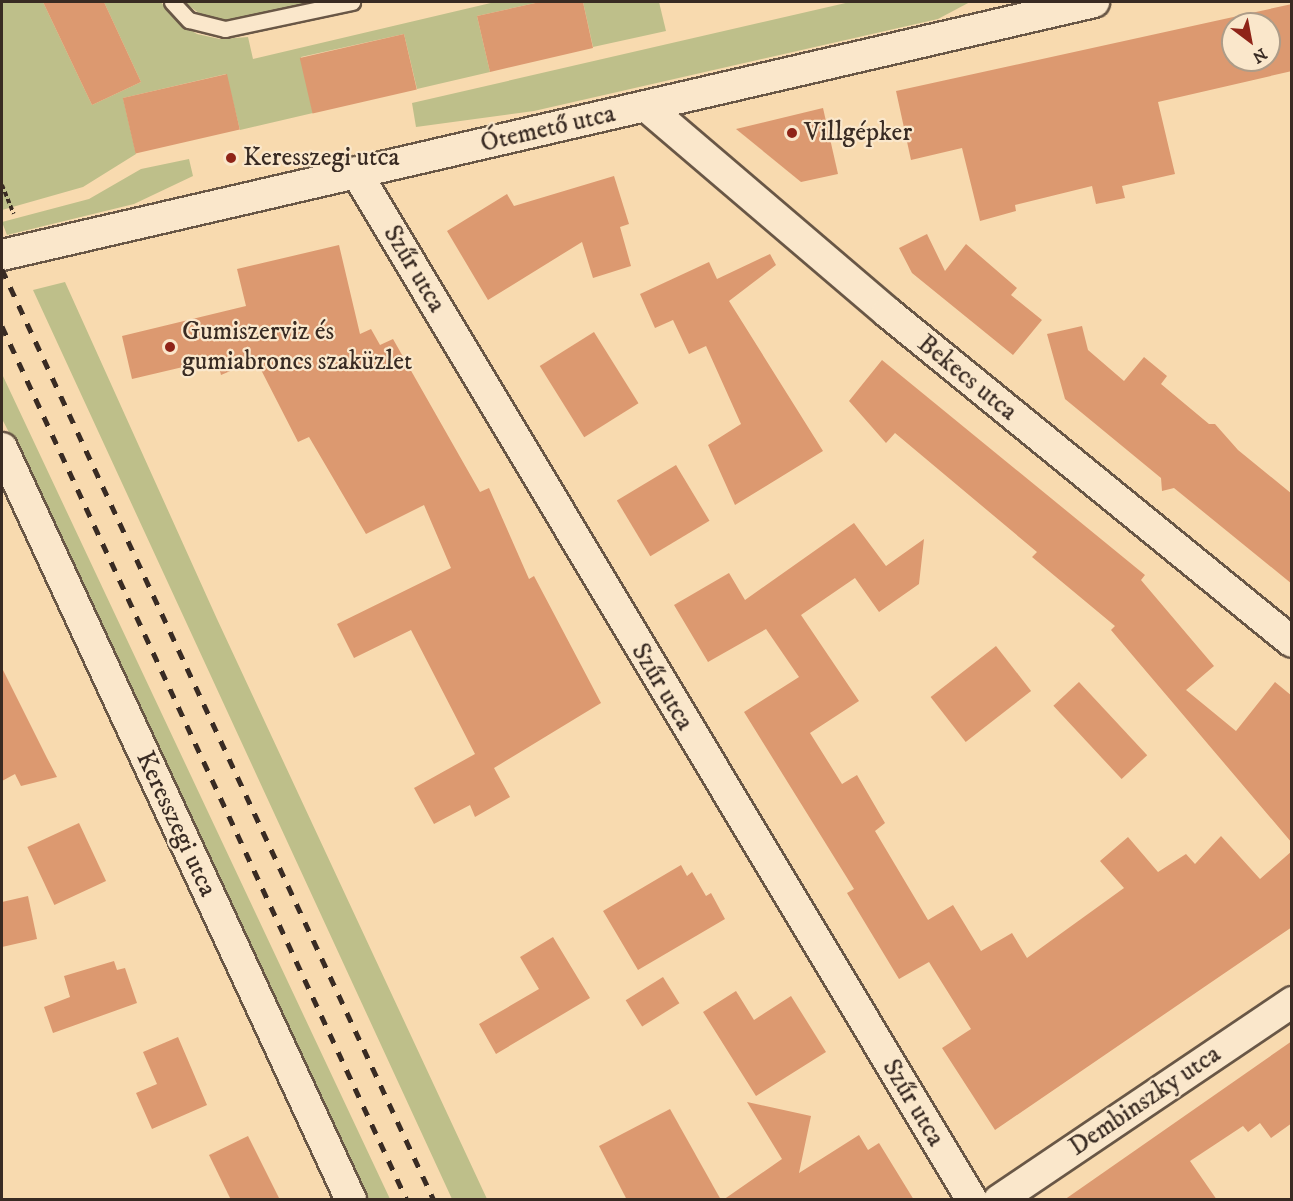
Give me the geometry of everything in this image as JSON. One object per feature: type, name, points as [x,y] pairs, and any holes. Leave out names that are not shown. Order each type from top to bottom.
[{"type":"street","name":"Ótemető utca","points":[[2,255],[647,107],[1054,6],[1094,2]]},
{"type":"street","name":"Bekecs utca","points":[[647,107],[887,312],[1292,642]]},
{"type":"street","name":"Szűr utca","points":[[356,172],[972,1200]]},
{"type":"street","name":"Keresszegi utca","points":[[2,448],[351,1200]]},
{"type":"street","name":"Dembinszky utca","points":[[999,1200],[1292,1002]]},
{"type":"lane","points":[[171,2],[189,20],[225,30],[352,2]]},
{"type":"path","points":[[2,185],[14,214]]},
{"type":"green space","points":[[2,2],[43,2],[92,105],[141,82],[104,2],[161,2],[175,20],[197,34],[220,39],[248,37],[253,59],[495,2],[540,2],[477,16],[490,72],[417,89],[404,34],[301,57],[313,113],[240,130],[226,74],[123,98],[136,154],[83,187],[2,210]]},
{"type":"green space","points":[[184,2],[313,2],[224,20],[200,14]]},
{"type":"green space","points":[[583,2],[659,2],[666,31],[593,47]]},
{"type":"green space","points":[[850,2],[970,2],[938,19],[534,111],[416,127],[412,103]]},
{"type":"green space","points":[[189,159],[193,176],[134,204],[7,235],[2,222],[89,199],[141,169]]},
{"type":"green space","points":[[65,282],[217,619],[487,1199],[452,1199],[33,290]]},
{"type":"green space","points":[[2,374],[390,1199],[364,1199],[28,469],[2,419]]},
{"type":"building","points":[[43,2],[104,2],[141,82],[92,105]]},
{"type":"building","points":[[540,2],[583,2],[593,48],[490,72],[477,16]]},
{"type":"building","points":[[1292,4],[1292,71],[1158,102],[1175,174],[1122,186],[1125,198],[1096,204],[1092,186],[1015,205],[1016,211],[980,221],[962,148],[911,160],[896,91],[1221,20],[1221,72],[1281,72],[1281,12],[1256,12]]},
{"type":"building","points":[[404,34],[417,90],[313,114],[300,58]]},
{"type":"building","points":[[227,74],[240,130],[136,154],[123,98]]},
{"type":"building","points":[[823,108],[838,174],[801,182],[736,129]]},
{"type":"building","points":[[614,176],[629,224],[620,227],[631,266],[593,278],[582,242],[488,300],[447,231],[507,194],[514,206]]},
{"type":"building","points":[[927,234],[945,271],[966,244],[1017,288],[1011,295],[1042,320],[1013,355],[912,273],[899,248]]},
{"type":"building","points":[[339,245],[360,334],[371,329],[380,345],[393,339],[480,492],[489,488],[529,579],[534,576],[601,703],[494,768],[510,797],[475,817],[470,805],[434,824],[414,788],[475,754],[411,630],[354,658],[337,624],[451,568],[424,505],[366,534],[309,437],[298,442],[256,360],[221,375],[217,359],[132,379],[122,336],[246,306],[237,269]]},
{"type":"building","points":[[770,254],[776,265],[729,301],[823,451],[735,505],[708,445],[741,424],[706,346],[689,354],[673,320],[655,328],[640,294],[709,262],[717,279]]},
{"type":"building","points":[[1082,326],[1088,350],[1124,381],[1144,357],[1167,376],[1161,384],[1209,424],[1215,424],[1238,450],[1292,494],[1292,584],[1174,488],[1162,491],[1161,478],[1065,399],[1047,334]]},
{"type":"building","points":[[594,332],[639,403],[584,437],[540,366]]},
{"type":"building","points":[[882,360],[1145,575],[1141,580],[1214,666],[1186,690],[1236,731],[1275,682],[1292,696],[1292,843],[1111,630],[1115,626],[1032,557],[1037,552],[895,433],[886,443],[849,401]]},
{"type":"building","points":[[676,465],[709,521],[650,556],[617,501]]},
{"type":"building","points":[[854,523],[886,566],[924,539],[919,584],[879,612],[855,578],[801,615],[859,701],[810,733],[842,784],[857,775],[885,823],[875,831],[928,920],[953,905],[981,951],[1012,933],[1027,958],[1124,888],[1100,861],[1128,837],[1158,872],[1186,854],[1195,864],[1221,836],[1260,879],[1292,851],[1292,927],[995,1130],[942,1048],[971,1029],[929,962],[899,979],[847,893],[854,889],[744,712],[799,677],[766,629],[708,662],[674,605],[729,573],[745,600]]},
{"type":"building","points":[[996,646],[1031,691],[966,742],[931,697]]},
{"type":"building","points":[[2,668],[57,777],[21,786],[15,774],[2,781]]},
{"type":"building","points":[[1079,682],[1147,755],[1122,779],[1053,706]]},
{"type":"building","points":[[79,823],[106,881],[54,905],[27,847]]},
{"type":"building","points":[[681,865],[687,876],[692,872],[706,896],[711,893],[725,919],[638,970],[603,911]]},
{"type":"building","points":[[28,896],[37,939],[2,947],[2,902]]},
{"type":"building","points":[[553,937],[590,998],[496,1054],[479,1024],[539,989],[520,957]]},
{"type":"building","points":[[114,961],[117,970],[125,968],[137,1003],[53,1033],[44,1007],[70,997],[64,976]]},
{"type":"building","points":[[663,977],[679,1003],[642,1027],[626,1000]]},
{"type":"building","points":[[736,991],[754,1020],[791,996],[826,1052],[756,1096],[703,1012]]},
{"type":"building","points":[[178,1037],[207,1105],[152,1129],[136,1093],[157,1084],[143,1052]]},
{"type":"building","points":[[1292,1041],[1292,1123],[1271,1138],[1260,1123],[1248,1132],[1243,1126],[1190,1161],[1217,1200],[1064,1200]]},
{"type":"building","points":[[747,1102],[811,1116],[799,1173],[859,1135],[868,1150],[879,1143],[914,1200],[723,1200],[782,1159]]},
{"type":"building","points":[[670,1109],[721,1200],[627,1200],[599,1146]]},
{"type":"building","points":[[248,1136],[280,1200],[231,1200],[209,1155]]},
{"type":"railway","points":[[2,269],[434,1200]]},
{"type":"railway","points":[[2,326],[407,1200]]},
{"type":"place","name":"Villgépker","points":[[792,133]]},
{"type":"place","name":"Keresszegi utca","points":[[231,158]]},
{"type":"place","name":"Gumiszerviz és gumiabroncs szaküzlet","points":[[170,347]]}]
